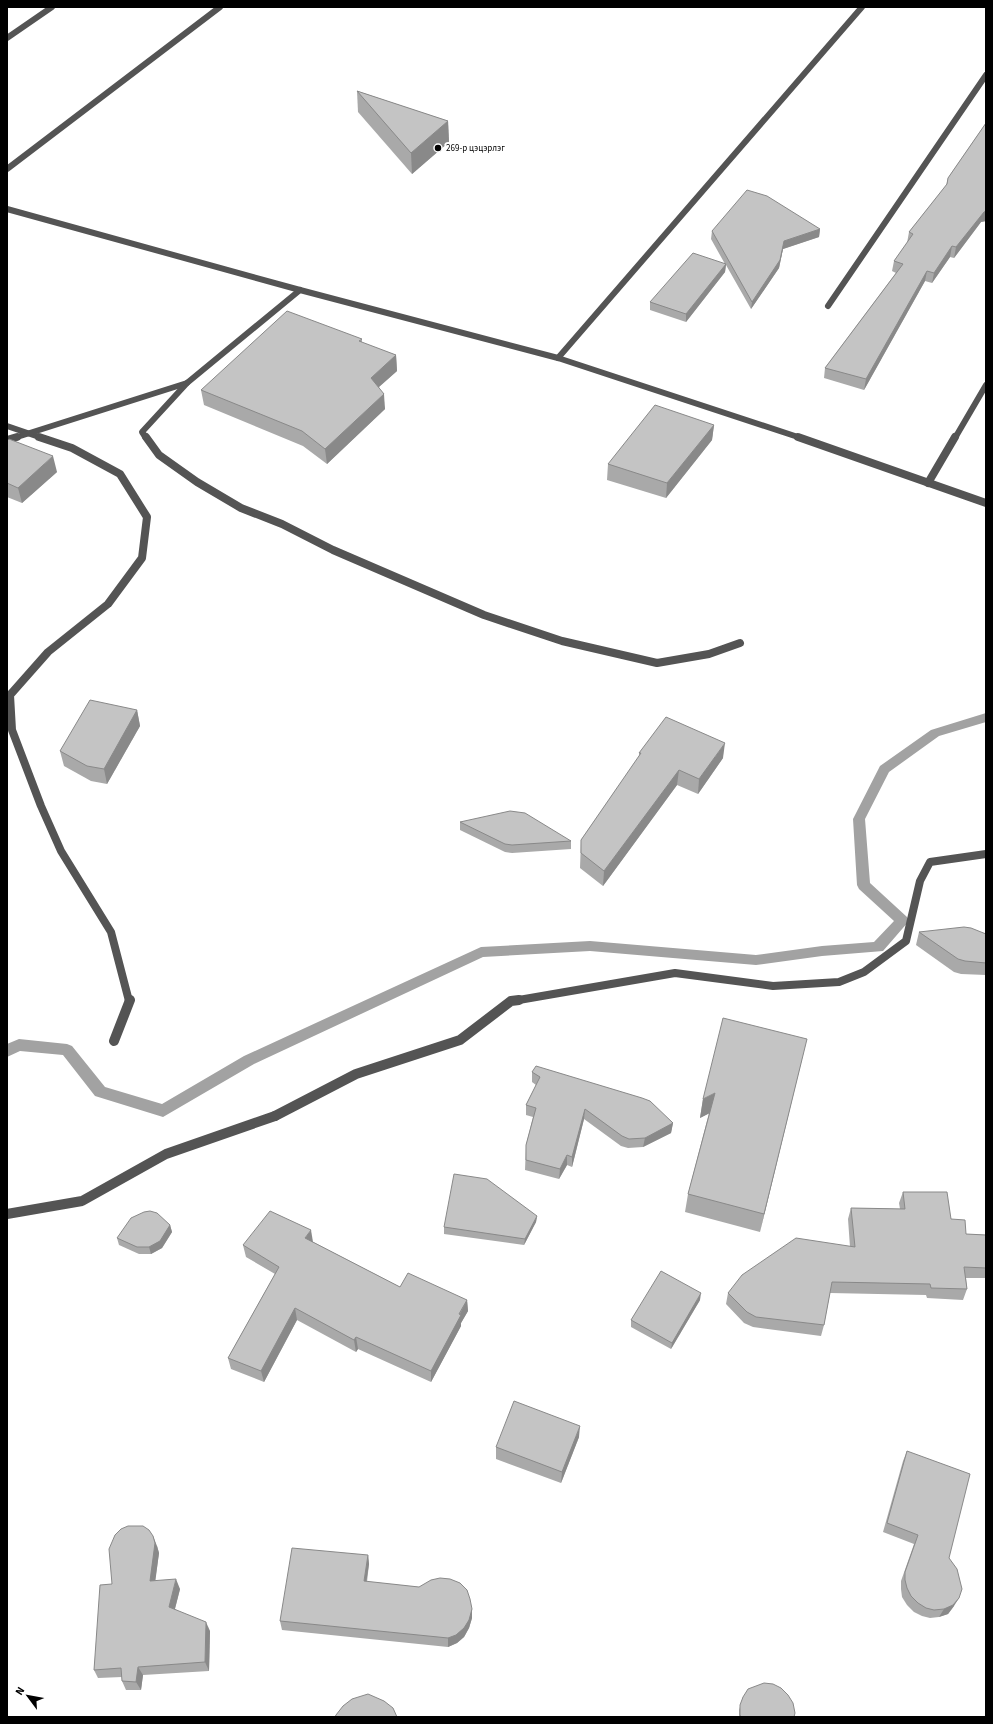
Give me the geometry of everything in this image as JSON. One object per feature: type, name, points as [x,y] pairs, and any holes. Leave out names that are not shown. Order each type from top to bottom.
[{"type":"street","points":[[7,38],[52,7]]},
{"type":"street","points":[[7,169],[220,7]]},
{"type":"street","points":[[558,358],[862,7]]},
{"type":"street","points":[[828,306],[986,75]]},
{"type":"street","points":[[7,209],[300,290],[558,358],[767,426],[986,503]]},
{"type":"street","points":[[300,290],[187,383],[142,432],[159,454],[197,482],[241,508],[282,524],[333,550],[484,615],[562,641],[657,663],[709,654],[740,643]]},
{"type":"street","points":[[7,440],[187,383]]},
{"type":"street","points":[[928,483],[986,385]]},
{"type":"street","points":[[7,426],[72,448],[120,474],[147,517],[142,558],[108,604],[48,652],[10,695],[12,730],[41,806],[61,851],[111,932],[130,999],[114,1041]]},
{"type":"street","points":[[7,1214],[82,1201],[166,1154],[275,1116],[356,1074],[460,1040],[511,1001],[675,974],[773,986],[839,982],[864,972],[906,941],[920,882],[930,862],[986,854]]},
{"type":"building","points":[[357,91],[448,121],[411,153]]},
{"type":"building","points":[[986,123],[986,211],[956,247],[952,246],[934,273],[927,271],[866,379],[825,368],[903,264],[894,261],[913,234],[909,232],[947,184],[948,178]]},
{"type":"building","points":[[747,190],[767,196],[820,229],[784,241],[780,260],[752,302],[712,231]]},
{"type":"building","points":[[693,253],[726,264],[686,314],[650,302]]},
{"type":"building","points":[[287,311],[362,339],[359,341],[396,355],[371,378],[384,394],[325,449],[302,431],[201,390]]},
{"type":"building","points":[[655,405],[714,425],[667,483],[608,464]]},
{"type":"building","points":[[9,439],[53,456],[18,488],[7,483],[7,441]]},
{"type":"building","points":[[90,700],[137,710],[104,769],[87,766],[60,751]]},
{"type":"building","points":[[666,717],[725,743],[699,779],[679,770],[604,871],[581,853],[581,840],[641,753],[639,753]]},
{"type":"building","points":[[510,811],[525,813],[571,841],[512,845],[505,844],[460,822]]},
{"type":"building","points":[[964,927],[986,934],[986,963],[958,959],[919,932]]},
{"type":"building","points":[[723,1018],[807,1039],[764,1214],[688,1194],[715,1093],[703,1099]]},
{"type":"building","points":[[536,1066],[650,1101],[673,1123],[645,1138],[629,1139],[622,1136],[585,1109],[572,1157],[567,1155],[560,1169],[526,1160],[526,1145],[536,1108],[526,1105],[540,1077],[532,1072]]},
{"type":"building","points":[[454,1174],[487,1179],[537,1216],[525,1239],[444,1227]]},
{"type":"building","points":[[903,1192],[947,1192],[951,1219],[965,1220],[966,1234],[986,1235],[986,1268],[964,1267],[967,1289],[931,1288],[930,1284],[832,1282],[824,1325],[756,1317],[747,1312],[728,1293],[742,1275],[796,1238],[855,1247],[851,1208],[905,1209]]},
{"type":"building","points":[[150,1211],[157,1213],[170,1225],[160,1241],[149,1247],[137,1247],[117,1238],[131,1218]]},
{"type":"building","points":[[270,1211],[311,1230],[305,1238],[400,1287],[408,1273],[467,1300],[459,1314],[461,1315],[431,1371],[356,1337],[354,1340],[295,1308],[261,1371],[228,1358],[279,1267],[243,1245]]},
{"type":"building","points":[[661,1271],[701,1293],[672,1343],[631,1320]]},
{"type":"building","points":[[514,1401],[580,1426],[562,1472],[496,1447]]},
{"type":"building","points":[[907,1451],[970,1474],[949,1558],[957,1569],[962,1589],[959,1598],[953,1605],[944,1609],[934,1610],[926,1608],[911,1596],[905,1580],[905,1572],[918,1535],[887,1523]]},
{"type":"building","points":[[128,1526],[143,1526],[149,1530],[153,1536],[155,1543],[150,1581],[176,1579],[169,1607],[206,1622],[205,1662],[138,1667],[136,1682],[122,1681],[121,1668],[94,1670],[100,1585],[112,1584],[109,1549],[115,1535],[121,1529]]},
{"type":"building","points":[[292,1548],[368,1555],[364,1581],[419,1587],[431,1580],[440,1578],[450,1579],[460,1583],[467,1590],[470,1599],[472,1609],[469,1620],[464,1628],[456,1635],[448,1638],[280,1621]]},
{"type":"building","points":[[764,1683],[773,1684],[781,1688],[788,1695],[793,1703],[795,1713],[794,1717],[741,1717],[740,1705],[748,1689]]},
{"type":"building","points":[[368,1694],[384,1701],[393,1708],[397,1717],[335,1717],[343,1706],[352,1699]]},
{"type":"waterway","points":[[7,1051],[19,1045],[67,1050],[100,1092],[163,1111],[249,1060],[481,952],[590,946],[756,960],[822,951],[878,947],[902,921],[864,885],[859,819],[884,769],[935,733],[986,717]]},
{"type":"place","name":"269-р цэцэрлэг","points":[[438,148]]}]
